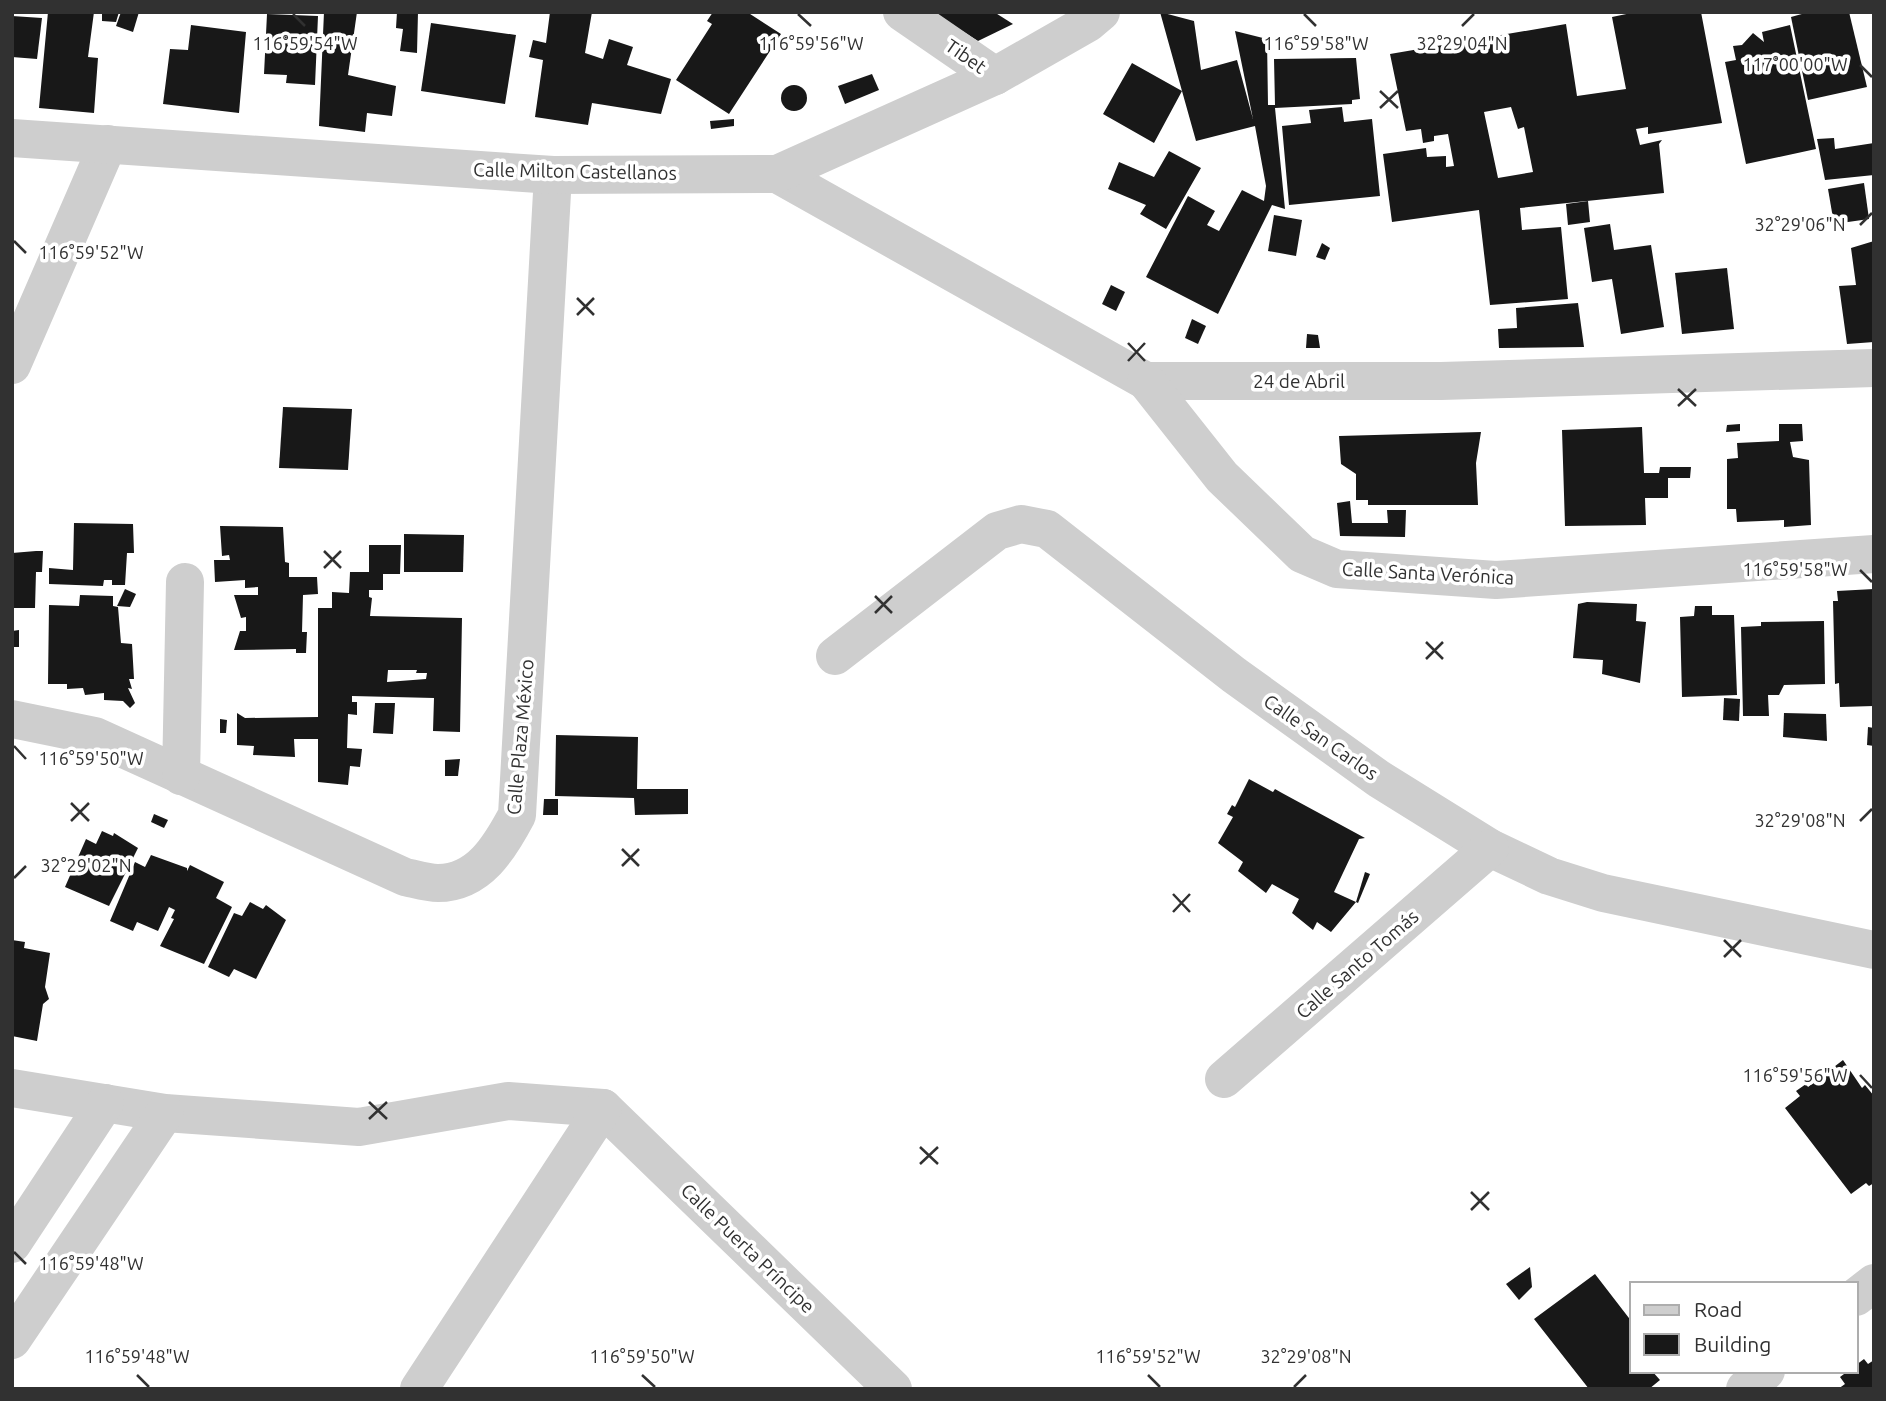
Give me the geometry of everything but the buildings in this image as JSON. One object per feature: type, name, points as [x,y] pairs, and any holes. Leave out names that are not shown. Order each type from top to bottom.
[{"type":"street","name":"Tibet","points":[[902,12],[995,76]]},
{"type":"street","name":"Calle Milton Castellanos","points":[[12,138],[553,175],[777,174],[995,76],[1088,23],[1101,12]]},
{"type":"street","points":[[12,365],[108,144]]},
{"type":"street","name":"24 de Abril","points":[[777,174],[1146,381],[1441,381],[1874,368]]},
{"type":"street","name":"Calle Plaza México","points":[[12,719],[95,736],[405,877],[438,883],[471,874],[499,849],[517,815],[553,175]]},
{"type":"street","name":"Calle Santa Verónica","points":[[1146,381],[1222,477],[1302,554],[1337,569],[1496,580],[1874,554]]},
{"type":"street","name":"Calle San Carlos","points":[[835,656],[997,531],[1021,524],[1047,529],[1234,676],[1379,779],[1490,848],[1549,876],[1603,892],[1874,950]]},
{"type":"street","points":[[181,776],[185,582]]},
{"type":"street","name":"Calle Santo Tomás","points":[[1224,1079],[1490,848]]},
{"type":"street","points":[[12,1088],[165,1113],[359,1127],[508,1101],[603,1108],[419,1389]]},
{"type":"street","points":[[12,1244],[105,1103]]},
{"type":"street","name":"Calle Puerta Príncipe","points":[[603,1108],[893,1389]]},
{"type":"street","points":[[12,1340],[165,1113]]},
{"type":"street","points":[[1858,1295],[1874,1283]]},
{"type":"street","points":[[1745,1389],[1764,1373]]}]
